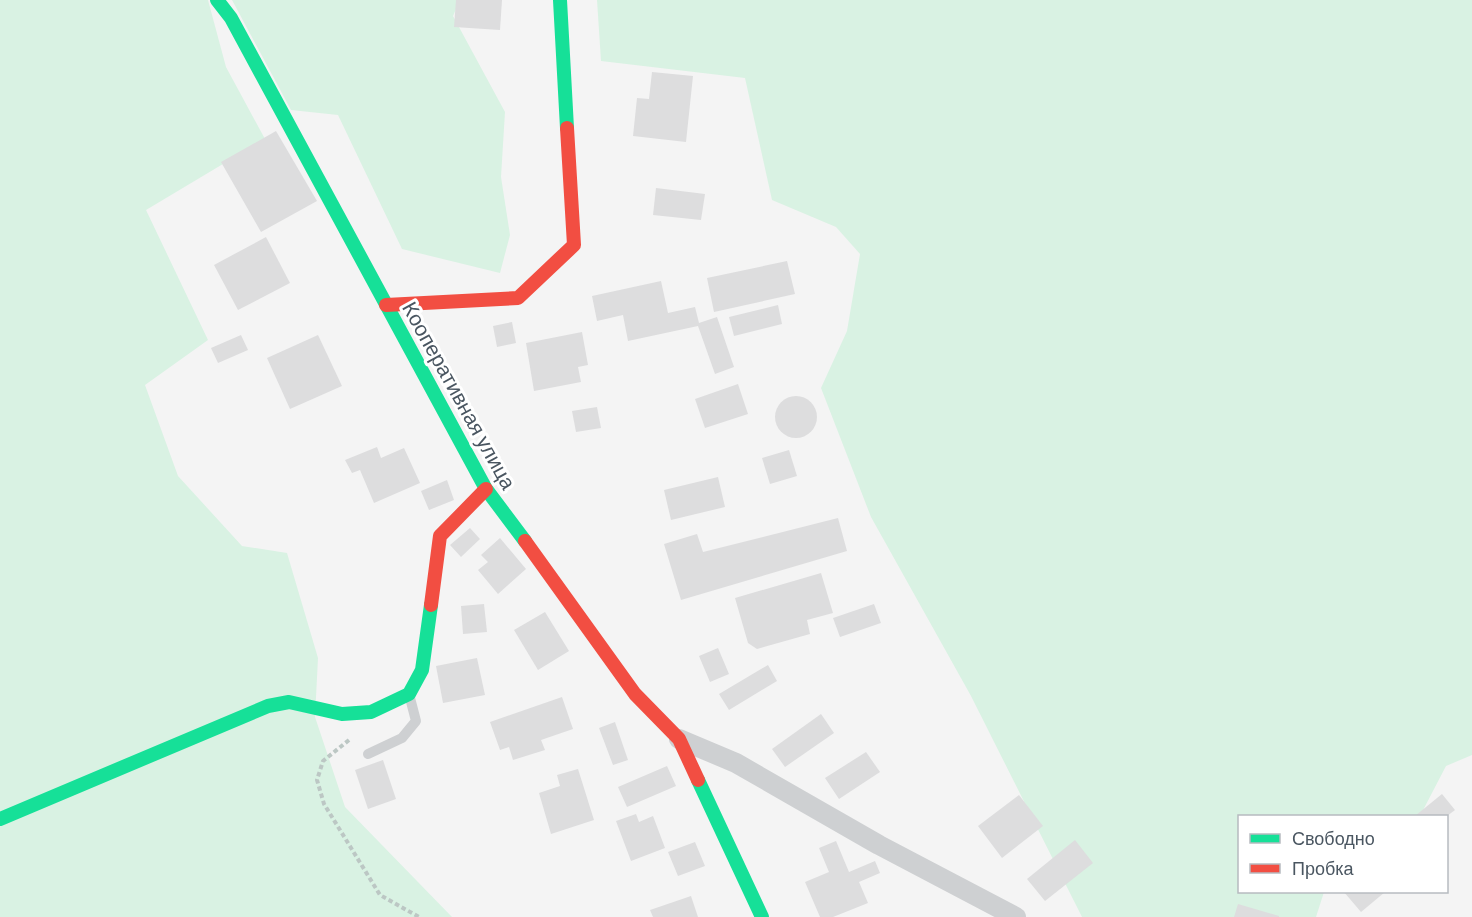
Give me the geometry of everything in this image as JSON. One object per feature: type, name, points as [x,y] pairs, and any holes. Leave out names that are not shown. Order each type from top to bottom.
[{"type":"street","name":"Кооперативная улица","points":[[217,0],[231,18],[486,489],[564,591],[635,694],[679,738],[762,917]]},
{"type":"street","points":[[386,305],[518,298],[574,246],[561,0]]},
{"type":"street","points":[[0,819],[268,706],[289,702],[342,714],[371,712],[409,694],[422,670],[440,536],[486,489]]},
{"type":"street","points":[[679,738],[736,763],[879,846],[1016,917]]},
{"type":"lane","points":[[368,754],[402,738],[416,721],[409,694]]},
{"type":"path","points":[[351,738],[323,761],[317,780],[324,804],[381,895],[419,917]]},
{"type":"green space","points":[[0,0],[208,0],[226,67],[265,139],[146,210],[208,340],[145,385],[178,476],[242,546],[287,553],[318,658],[315,717],[345,807],[452,917],[0,917]]},
{"type":"green space","points":[[232,0],[460,0],[453,16],[505,112],[501,177],[510,235],[500,273],[402,249],[338,115],[291,110]]},
{"type":"green space","points":[[597,0],[1472,0],[1472,755],[1446,766],[1421,815],[1238,815],[1238,893],[1324,893],[1316,917],[1082,917],[971,696],[871,517],[821,388],[847,331],[860,254],[836,227],[772,200],[745,78],[601,61]]},
{"type":"building","points":[[456,0],[502,0],[500,30],[454,27]]},
{"type":"building","points":[[652,72],[693,76],[686,142],[633,136],[637,98],[649,99]]},
{"type":"building","points":[[276,131],[317,201],[261,232],[221,162]]},
{"type":"building","points":[[656,188],[705,194],[701,220],[653,215]]},
{"type":"building","points":[[266,237],[290,283],[238,310],[214,265]]},
{"type":"building","points":[[787,261],[795,294],[714,312],[707,278]]},
{"type":"building","points":[[661,281],[668,313],[695,307],[699,323],[717,317],[734,367],[715,374],[698,326],[628,341],[623,315],[597,321],[592,296]]},
{"type":"building","points":[[778,305],[782,324],[734,336],[729,317]]},
{"type":"building","points":[[512,322],[516,343],[497,347],[493,326]]},
{"type":"building","points":[[582,332],[588,365],[578,367],[581,382],[534,391],[526,343]]},
{"type":"building","points":[[241,335],[248,350],[218,363],[211,348]]},
{"type":"building","points":[[318,335],[342,386],[290,409],[267,358]]},
{"type":"building","points":[[738,384],[748,414],[705,428],[695,399]]},
{"type":"building","points":[[796,396],[811,402],[817,417],[811,432],[796,438],[781,432],[775,417],[781,402]]},
{"type":"building","points":[[597,407],[601,428],[576,432],[572,411]]},
{"type":"building","points":[[377,447],[381,458],[404,448],[420,483],[374,503],[360,470],[352,473],[345,460]]},
{"type":"building","points":[[789,450],[797,476],[770,484],[762,458]]},
{"type":"building","points":[[718,477],[725,507],[671,520],[664,490]]},
{"type":"building","points":[[447,480],[454,500],[429,510],[421,491]]},
{"type":"building","points":[[838,518],[847,551],[681,600],[664,544],[697,534],[703,552]]},
{"type":"building","points":[[470,528],[480,539],[461,557],[450,545]]},
{"type":"building","points":[[500,538],[526,569],[498,594],[478,570],[488,562],[481,555]]},
{"type":"building","points":[[821,573],[833,613],[807,620],[810,634],[757,649],[748,643],[735,598]]},
{"type":"building","points":[[484,604],[487,632],[463,634],[461,606]]},
{"type":"building","points":[[874,604],[881,623],[840,637],[833,618]]},
{"type":"building","points":[[545,612],[569,651],[538,670],[514,630]]},
{"type":"building","points":[[718,648],[729,674],[710,682],[699,656]]},
{"type":"building","points":[[477,658],[485,695],[443,703],[436,666]]},
{"type":"building","points":[[768,665],[777,681],[729,710],[719,694]]},
{"type":"building","points":[[562,697],[573,729],[541,740],[545,750],[513,760],[509,747],[500,750],[490,722]]},
{"type":"building","points":[[821,714],[834,733],[785,767],[772,749]]},
{"type":"building","points":[[615,722],[628,760],[613,765],[599,728]]},
{"type":"building","points":[[866,752],[880,772],[839,799],[825,778]]},
{"type":"building","points":[[383,760],[396,799],[368,809],[355,770]]},
{"type":"building","points":[[667,766],[676,786],[627,807],[618,787]]},
{"type":"building","points":[[578,769],[594,820],[551,834],[539,793],[560,786],[557,775]]},
{"type":"building","points":[[1442,794],[1455,810],[1448,815],[1416,815]]},
{"type":"building","points":[[1019,795],[1043,826],[1002,858],[978,826]]},
{"type":"building","points":[[636,814],[639,822],[653,816],[665,848],[631,861],[616,821]]},
{"type":"building","points":[[1075,840],[1093,863],[1045,901],[1027,879]]},
{"type":"building","points":[[836,841],[849,872],[875,861],[880,873],[859,882],[868,903],[833,917],[820,917],[805,882],[829,872],[819,848]]},
{"type":"building","points":[[695,842],[705,866],[678,876],[668,852]]},
{"type":"building","points":[[1345,893],[1384,893],[1361,912]]},
{"type":"building","points":[[691,896],[698,917],[653,917],[650,910]]},
{"type":"building","points":[[1238,904],[1279,916],[1279,917],[1234,917]]},
{"type":"traffic: fast","points":[[217,0],[231,18],[486,489],[525,541]]},
{"type":"traffic: fast","points":[[560,0],[567,128]]},
{"type":"traffic: fast","points":[[0,819],[268,706],[289,702],[342,714],[371,712],[409,694],[422,670],[431,605]]},
{"type":"traffic: fast","points":[[698,780],[762,917]]},
{"type":"traffic: jam","points":[[386,305],[518,298],[574,245],[567,128]]},
{"type":"traffic: jam","points":[[431,605],[440,536],[486,489]]},
{"type":"traffic: jam","points":[[525,541],[635,694],[679,739],[698,780]]}]
